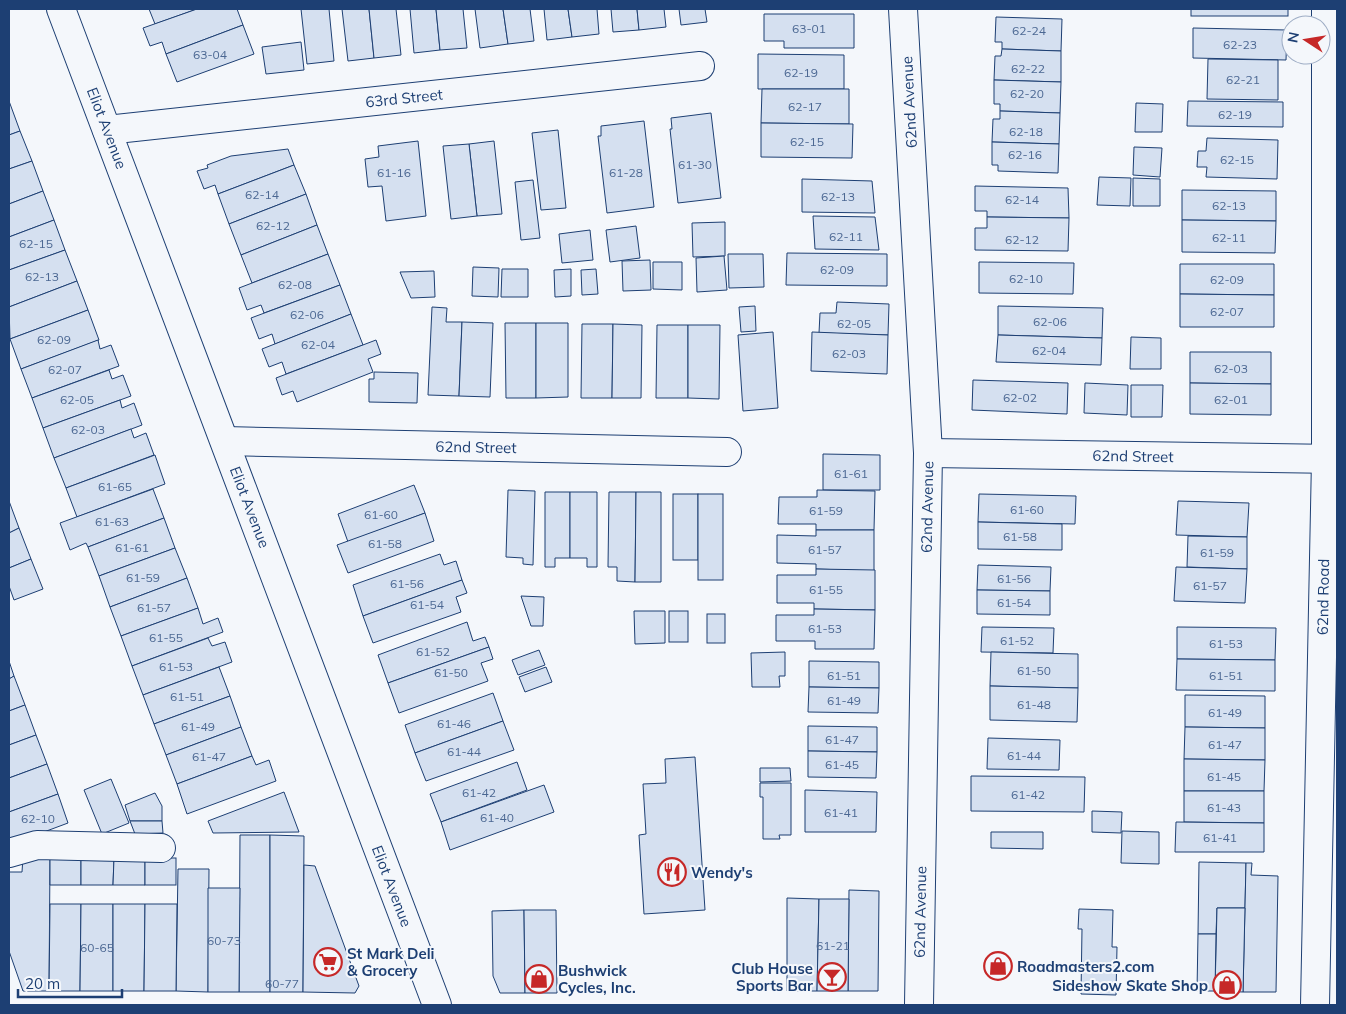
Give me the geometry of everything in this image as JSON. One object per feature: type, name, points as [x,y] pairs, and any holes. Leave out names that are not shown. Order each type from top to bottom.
[{"type":"street","name":"Eliot Avenue","points":[[62,9],[437,1005]]},
{"type":"street","name":"62nd Avenue","points":[[903,9],[928,453],[919,1005]]},
{"type":"street","name":"62nd Road","points":[[1315,1005],[1331,459],[1326,9]]},
{"type":"street","name":"63rd Street","points":[[107,130],[700,66]]},
{"type":"street","name":"62nd Street","points":[[225,441],[726,452]]},
{"type":"street","name":"62nd Street","points":[[928,453],[1331,459]]},
{"type":"street","points":[[9,853],[37,845],[161,848]]},
{"type":"building","points":[[149,9],[197,9],[155,24]]},
{"type":"building","points":[[197,9],[237,9],[243,25],[166,54],[162,42],[150,46],[143,28]]},
{"type":"building","points":[[301,9],[329,9],[334,61],[307,64]]},
{"type":"building","points":[[342,9],[369,9],[374,58],[348,61]]},
{"type":"building","points":[[369,9],[396,9],[401,55],[374,58]]},
{"type":"building","points":[[410,9],[436,9],[440,50],[414,53]]},
{"type":"building","points":[[436,9],[463,9],[467,48],[440,50]]},
{"type":"building","points":[[475,9],[503,9],[508,44],[480,48]]},
{"type":"building","points":[[503,9],[530,9],[534,41],[508,44]]},
{"type":"building","points":[[544,9],[568,9],[572,37],[547,40]]},
{"type":"building","points":[[568,9],[597,9],[599,34],[572,37]]},
{"type":"building","points":[[611,9],[637,9],[639,30],[613,32]]},
{"type":"building","points":[[637,9],[664,9],[666,27],[639,30]]},
{"type":"building","points":[[679,9],[705,9],[707,22],[681,25]]},
{"type":"building","points":[[1191,9],[1288,9],[1288,15],[1281,16],[1191,16]]},
{"type":"building","points":[[764,14],[854,14],[854,48],[784,48],[784,41],[764,41]]},
{"type":"building","points":[[996,17],[1062,19],[1061,51],[1002,49],[1002,42],[995,42]]},
{"type":"building","points":[[243,25],[254,54],[177,82],[166,54]]},
{"type":"building","points":[[1193,28],[1281,30],[1281,60],[1193,58]]},
{"type":"building","points":[[301,42],[304,70],[266,74],[262,47]]},
{"type":"building","points":[[1002,49],[1061,51],[1061,82],[994,80],[995,56],[1001,56]]},
{"type":"building","points":[[758,54],[844,55],[844,89],[758,89]]},
{"type":"building","points":[[1208,59],[1278,60],[1278,100],[1207,99]]},
{"type":"building","points":[[994,80],[1061,82],[1060,113],[1000,111],[1000,104],[994,104]]},
{"type":"building","points":[[762,89],[849,89],[849,124],[761,123]]},
{"type":"building","points":[[9,101],[20,131],[9,135]]},
{"type":"building","points":[[1188,101],[1283,102],[1283,127],[1187,126]]},
{"type":"building","points":[[1136,103],[1163,104],[1162,132],[1135,132]]},
{"type":"building","points":[[1000,111],[1060,113],[1059,144],[992,142],[993,119],[1000,119]]},
{"type":"building","points":[[711,113],[721,198],[678,203],[670,129],[672,129],[671,118]]},
{"type":"building","points":[[644,121],[654,207],[607,213],[598,136],[601,136],[601,126]]},
{"type":"building","points":[[761,123],[853,124],[852,158],[761,157]]},
{"type":"building","points":[[558,130],[566,208],[541,210],[532,133]]},
{"type":"building","points":[[20,131],[32,161],[9,169],[9,135]]},
{"type":"building","points":[[1207,138],[1278,140],[1277,179],[1206,177],[1207,167],[1197,167],[1198,151],[1206,151]]},
{"type":"building","points":[[418,141],[426,216],[386,221],[382,186],[368,187],[365,159],[379,157],[378,146]]},
{"type":"building","points":[[494,141],[502,214],[477,216],[469,144]]},
{"type":"building","points":[[992,142],[1059,144],[1058,173],[998,171],[998,165],[992,165]]},
{"type":"building","points":[[469,144],[477,216],[451,219],[443,146]]},
{"type":"building","points":[[1134,147],[1162,148],[1160,177],[1133,175]]},
{"type":"building","points":[[288,149],[294,165],[218,194],[215,185],[204,189],[197,171],[208,168],[207,165],[231,156]]},
{"type":"building","points":[[32,161],[43,191],[9,204],[9,169]]},
{"type":"building","points":[[294,165],[306,194],[229,224],[218,194]]},
{"type":"building","points":[[1099,177],[1131,178],[1130,206],[1097,205]]},
{"type":"building","points":[[1133,178],[1160,179],[1160,206],[1133,206]]},
{"type":"building","points":[[802,179],[872,181],[875,213],[802,212]]},
{"type":"building","points":[[533,180],[540,238],[521,240],[515,182]]},
{"type":"building","points":[[975,186],[1068,188],[1069,218],[987,217],[987,211],[975,211]]},
{"type":"building","points":[[1182,190],[1276,191],[1276,221],[1182,220]]},
{"type":"building","points":[[43,191],[54,220],[9,237],[9,204]]},
{"type":"building","points":[[306,194],[317,225],[241,255],[229,224]]},
{"type":"building","points":[[813,216],[875,217],[879,250],[815,249]]},
{"type":"building","points":[[987,217],[1069,218],[1068,251],[975,250],[975,228],[987,228]]},
{"type":"building","points":[[54,220],[65,250],[9,270],[9,237]]},
{"type":"building","points":[[1182,220],[1276,221],[1275,253],[1182,252]]},
{"type":"building","points":[[725,222],[725,256],[693,257],[692,223]]},
{"type":"building","points":[[317,225],[328,254],[252,283],[241,255]]},
{"type":"building","points":[[636,226],[640,258],[610,262],[606,230]]},
{"type":"building","points":[[590,230],[593,260],[562,263],[559,234]]},
{"type":"building","points":[[65,250],[77,281],[9,307],[9,270]]},
{"type":"building","points":[[787,253],[887,254],[887,286],[786,285]]},
{"type":"building","points":[[328,254],[340,285],[264,313],[261,305],[247,310],[239,288]]},
{"type":"building","points":[[728,254],[763,254],[764,287],[729,288]]},
{"type":"building","points":[[724,256],[727,290],[697,292],[696,258]]},
{"type":"building","points":[[650,260],[651,290],[623,291],[622,261]]},
{"type":"building","points":[[653,262],[682,262],[682,290],[653,289]]},
{"type":"building","points":[[979,262],[1074,263],[1073,294],[979,293]]},
{"type":"building","points":[[1180,264],[1274,264],[1274,295],[1180,294]]},
{"type":"building","points":[[473,267],[499,268],[498,297],[472,296]]},
{"type":"building","points":[[502,269],[528,269],[528,297],[501,297]]},
{"type":"building","points":[[571,269],[571,296],[555,297],[554,270]]},
{"type":"building","points":[[596,269],[598,294],[582,295],[581,270]]},
{"type":"building","points":[[434,271],[435,297],[411,298],[400,272]]},
{"type":"building","points":[[77,281],[88,310],[10,339],[9,307]]},
{"type":"building","points":[[340,285],[351,314],[275,344],[272,334],[259,339],[251,318]]},
{"type":"building","points":[[1180,294],[1274,295],[1274,327],[1180,327]]},
{"type":"building","points":[[837,302],[889,304],[888,335],[819,333],[820,313],[836,313]]},
{"type":"building","points":[[755,306],[756,331],[741,332],[739,307]]},
{"type":"building","points":[[998,306],[1103,308],[1102,338],[998,335]]},
{"type":"building","points":[[432,307],[447,308],[446,322],[462,322],[459,396],[428,395]]},
{"type":"building","points":[[88,310],[99,340],[21,369],[10,339]]},
{"type":"building","points":[[351,314],[363,345],[286,374],[282,362],[269,367],[262,349]]},
{"type":"building","points":[[462,322],[493,323],[490,397],[459,396]]},
{"type":"building","points":[[505,323],[536,323],[536,398],[506,398]]},
{"type":"building","points":[[536,323],[568,323],[568,397],[536,398]]},
{"type":"building","points":[[582,324],[613,324],[612,398],[581,398]]},
{"type":"building","points":[[613,324],[642,325],[641,398],[612,398]]},
{"type":"building","points":[[657,325],[688,325],[688,398],[656,398]]},
{"type":"building","points":[[688,325],[720,325],[719,399],[688,398]]},
{"type":"building","points":[[773,332],[778,408],[743,411],[738,335]]},
{"type":"building","points":[[812,332],[888,335],[887,374],[811,371]]},
{"type":"building","points":[[998,335],[1102,338],[1101,365],[996,362]]},
{"type":"building","points":[[1131,337],[1161,338],[1161,369],[1130,369]]},
{"type":"building","points":[[98,340],[100,349],[111,345],[119,366],[32,398],[21,369]]},
{"type":"building","points":[[376,340],[381,354],[368,359],[373,372],[297,402],[293,391],[282,395],[276,378]]},
{"type":"building","points":[[1190,352],[1271,352],[1271,384],[1190,383]]},
{"type":"building","points":[[109,370],[112,379],[123,375],[131,396],[43,428],[32,398]]},
{"type":"building","points":[[374,372],[418,373],[417,403],[369,402],[369,379],[374,379]]},
{"type":"building","points":[[973,380],[1068,383],[1067,414],[972,410]]},
{"type":"building","points":[[1085,383],[1128,385],[1127,415],[1084,413]]},
{"type":"building","points":[[1190,383],[1271,384],[1271,415],[1190,414]]},
{"type":"building","points":[[1131,385],[1163,385],[1162,417],[1131,417]]},
{"type":"building","points":[[120,400],[122,408],[134,403],[142,425],[54,458],[43,428]]},
{"type":"building","points":[[131,429],[134,438],[146,433],[154,455],[66,488],[54,458]]},
{"type":"building","points":[[823,454],[880,455],[880,490],[823,490]]},
{"type":"building","points":[[155,455],[165,484],[77,517],[66,488]]},
{"type":"building","points":[[414,485],[425,513],[348,542],[338,514]]},
{"type":"building","points":[[153,489],[164,518],[88,547],[86,543],[70,550],[60,523]]},
{"type":"building","points":[[508,490],[535,491],[533,565],[523,564],[523,558],[506,557]]},
{"type":"building","points":[[817,490],[875,491],[874,530],[816,530],[816,524],[778,524],[779,497],[817,497]]},
{"type":"building","points":[[545,492],[570,492],[570,558],[555,558],[555,567],[545,567]]},
{"type":"building","points":[[570,492],[597,492],[597,567],[587,567],[587,558],[570,558]]},
{"type":"building","points":[[609,492],[636,492],[635,582],[617,581],[617,567],[608,567]]},
{"type":"building","points":[[636,492],[661,492],[661,582],[635,582]]},
{"type":"building","points":[[673,494],[698,494],[698,560],[673,560]]},
{"type":"building","points":[[698,494],[723,494],[723,580],[698,580]]},
{"type":"building","points":[[979,494],[1076,496],[1075,524],[978,522]]},
{"type":"building","points":[[9,501],[19,528],[9,533]]},
{"type":"building","points":[[1178,501],[1249,503],[1247,537],[1176,535]]},
{"type":"building","points":[[425,513],[434,541],[348,573],[337,545]]},
{"type":"building","points":[[164,518],[175,548],[99,576],[88,547]]},
{"type":"building","points":[[978,522],[1062,524],[1062,550],[978,549]]},
{"type":"building","points":[[19,528],[31,559],[9,568],[9,533]]},
{"type":"building","points":[[816,530],[874,530],[874,571],[816,569],[816,564],[777,563],[777,535],[816,536]]},
{"type":"building","points":[[1188,536],[1247,537],[1247,569],[1187,567]]},
{"type":"building","points":[[175,548],[187,578],[110,607],[99,576]]},
{"type":"building","points":[[440,554],[444,565],[456,561],[462,580],[363,616],[353,585]]},
{"type":"building","points":[[31,559],[43,589],[14,600],[9,586],[9,568]]},
{"type":"building","points":[[978,565],[1051,567],[1050,591],[977,590]]},
{"type":"building","points":[[1176,567],[1247,569],[1245,603],[1174,601]]},
{"type":"building","points":[[816,569],[875,570],[875,610],[814,609],[814,603],[777,603],[777,575],[816,575]]},
{"type":"building","points":[[187,578],[198,608],[121,636],[110,607]]},
{"type":"building","points":[[462,580],[467,593],[456,597],[461,612],[373,643],[363,616]]},
{"type":"building","points":[[977,590],[1050,591],[1050,615],[977,614]]},
{"type":"building","points":[[521,596],[544,597],[543,626],[531,626]]},
{"type":"building","points":[[198,608],[203,624],[218,618],[223,632],[132,666],[121,636]]},
{"type":"building","points":[[814,609],[875,610],[874,649],[815,649],[815,641],[776,641],[776,615],[814,615]]},
{"type":"building","points":[[634,611],[665,611],[665,643],[635,644]]},
{"type":"building","points":[[669,611],[688,611],[688,642],[669,642]]},
{"type":"building","points":[[707,614],[725,614],[725,643],[707,643]]},
{"type":"building","points":[[467,622],[473,641],[485,637],[489,647],[388,683],[378,655]]},
{"type":"building","points":[[982,627],[1054,628],[1053,653],[981,652]]},
{"type":"building","points":[[1177,627],[1276,628],[1275,660],[1177,659]]},
{"type":"building","points":[[208,638],[212,646],[225,642],[232,662],[143,695],[132,666]]},
{"type":"building","points":[[489,647],[493,659],[481,663],[488,681],[399,713],[388,683]]},
{"type":"building","points":[[539,650],[545,665],[518,675],[512,660]]},
{"type":"building","points":[[785,652],[785,676],[779,676],[780,687],[752,687],[751,653]]},
{"type":"building","points":[[991,652],[1078,654],[1078,688],[990,686]]},
{"type":"building","points":[[1177,659],[1275,660],[1275,691],[1176,690]]},
{"type":"building","points":[[9,661],[14,676],[9,679]]},
{"type":"building","points":[[809,661],[879,662],[879,688],[809,687]]},
{"type":"building","points":[[219,667],[230,696],[154,724],[143,695]]},
{"type":"building","points":[[546,667],[552,682],[525,692],[519,677]]},
{"type":"building","points":[[14,676],[25,705],[9,711],[9,679]]},
{"type":"building","points":[[990,686],[1078,688],[1077,722],[990,720]]},
{"type":"building","points":[[809,687],[879,688],[878,713],[808,712]]},
{"type":"building","points":[[493,693],[503,721],[415,753],[405,725]]},
{"type":"building","points":[[1185,695],[1265,696],[1265,728],[1185,727]]},
{"type":"building","points":[[230,696],[241,727],[166,755],[154,724]]},
{"type":"building","points":[[25,705],[36,735],[9,745],[9,711]]},
{"type":"building","points":[[503,721],[514,750],[426,781],[415,753]]},
{"type":"building","points":[[808,726],[877,727],[877,752],[808,751]]},
{"type":"building","points":[[241,727],[252,756],[177,784],[166,755]]},
{"type":"building","points":[[1185,727],[1265,728],[1265,760],[1184,759]]},
{"type":"building","points":[[36,735],[47,764],[9,778],[9,745]]},
{"type":"building","points":[[988,738],[1060,740],[1059,770],[987,769]]},
{"type":"building","points":[[808,751],[877,752],[876,778],[808,777]]},
{"type":"building","points":[[252,756],[256,765],[269,760],[276,781],[187,814],[177,784]]},
{"type":"building","name":"Wendy's","points":[[695,757],[705,910],[644,914],[639,835],[646,834],[643,784],[666,783],[665,759]]},
{"type":"building","points":[[1184,759],[1265,760],[1264,791],[1184,791]]},
{"type":"building","points":[[517,762],[527,790],[441,822],[430,794]]},
{"type":"building","points":[[47,764],[58,794],[9,812],[9,778]]},
{"type":"building","points":[[760,768],[790,768],[791,781],[760,782]]},
{"type":"building","points":[[971,776],[1085,777],[1084,812],[971,811]]},
{"type":"building","points":[[111,779],[129,823],[102,834],[84,790]]},
{"type":"building","points":[[760,783],[791,783],[791,835],[779,835],[780,839],[763,839],[763,797],[760,797]]},
{"type":"building","points":[[544,785],[554,812],[450,850],[441,822]]},
{"type":"building","points":[[805,790],[877,792],[876,832],[805,832]]},
{"type":"building","points":[[1184,791],[1264,791],[1264,823],[1184,822]]},
{"type":"building","points":[[284,792],[299,832],[213,833],[208,821]]},
{"type":"building","points":[[155,793],[162,806],[162,821],[130,821],[125,805]]},
{"type":"building","points":[[58,794],[68,823],[9,845],[9,812]]},
{"type":"building","points":[[1092,811],[1122,812],[1121,833],[1092,832]]},
{"type":"building","points":[[130,821],[162,821],[163,833],[135,834]]},
{"type":"building","points":[[1176,822],[1264,823],[1264,852],[1175,852]]},
{"type":"building","points":[[1122,831],[1159,832],[1159,864],[1121,863]]},
{"type":"building","points":[[991,832],[1043,832],[1043,849],[991,848]]},
{"type":"building","points":[[240,835],[270,835],[270,992],[239,992]]},
{"type":"building","points":[[270,835],[304,836],[303,992],[270,992]]},
{"type":"building","points":[[23,857],[50,857],[49,991],[23,991],[9,951],[9,872],[22,872]]},
{"type":"building","points":[[50,857],[81,858],[81,885],[50,885]]},
{"type":"building","points":[[81,858],[114,858],[113,885],[81,885]]},
{"type":"building","points":[[114,858],[145,858],[145,885],[113,885]]},
{"type":"building","points":[[145,858],[176,858],[176,885],[145,885]]},
{"type":"building","points":[[1199,862],[1246,863],[1245,908],[1217,908],[1216,934],[1198,934]]},
{"type":"building","points":[[1246,863],[1252,863],[1251,875],[1278,876],[1276,992],[1243,992]]},
{"type":"building","points":[[304,865],[315,866],[359,986],[355,993],[303,992]]},
{"type":"building","points":[[178,869],[209,869],[208,992],[176,991]]},
{"type":"building","points":[[208,888],[240,888],[239,992],[208,992]]},
{"type":"building","points":[[849,890],[879,891],[878,991],[848,991]]},
{"type":"building","points":[[787,898],[819,899],[817,991],[787,991]]},
{"type":"building","points":[[819,899],[849,899],[848,991],[817,991]]},
{"type":"building","points":[[50,904],[81,904],[80,991],[49,991]]},
{"type":"building","points":[[81,904],[113,904],[113,991],[80,991]]},
{"type":"building","points":[[113,904],[145,904],[144,991],[113,991]]},
{"type":"building","points":[[145,904],[177,904],[176,991],[144,991]]},
{"type":"building","points":[[1217,908],[1245,908],[1243,992],[1215,991]]},
{"type":"building","points":[[1079,909],[1113,910],[1112,947],[1117,947],[1116,995],[1081,994],[1082,929],[1078,929]]},
{"type":"building","points":[[524,910],[525,993],[500,993],[493,976],[492,911]]},
{"type":"building","points":[[524,910],[556,910],[557,993],[525,993]]},
{"type":"building","points":[[1198,934],[1216,934],[1215,991],[1197,991]]},
{"type":"place","name":"Wendy's","points":[[672,872]]},
{"type":"place","name":"St Mark Deli & Grocery","points":[[328,962]]},
{"type":"place","name":"Roadmasters2.com","points":[[998,966]]},
{"type":"place","name":"Club House Sports Bar","points":[[832,977]]},
{"type":"place","name":"Bushwick Cycles, Inc.","points":[[539,979]]},
{"type":"place","name":"Sideshow Skate Shop","points":[[1227,985]]}]
